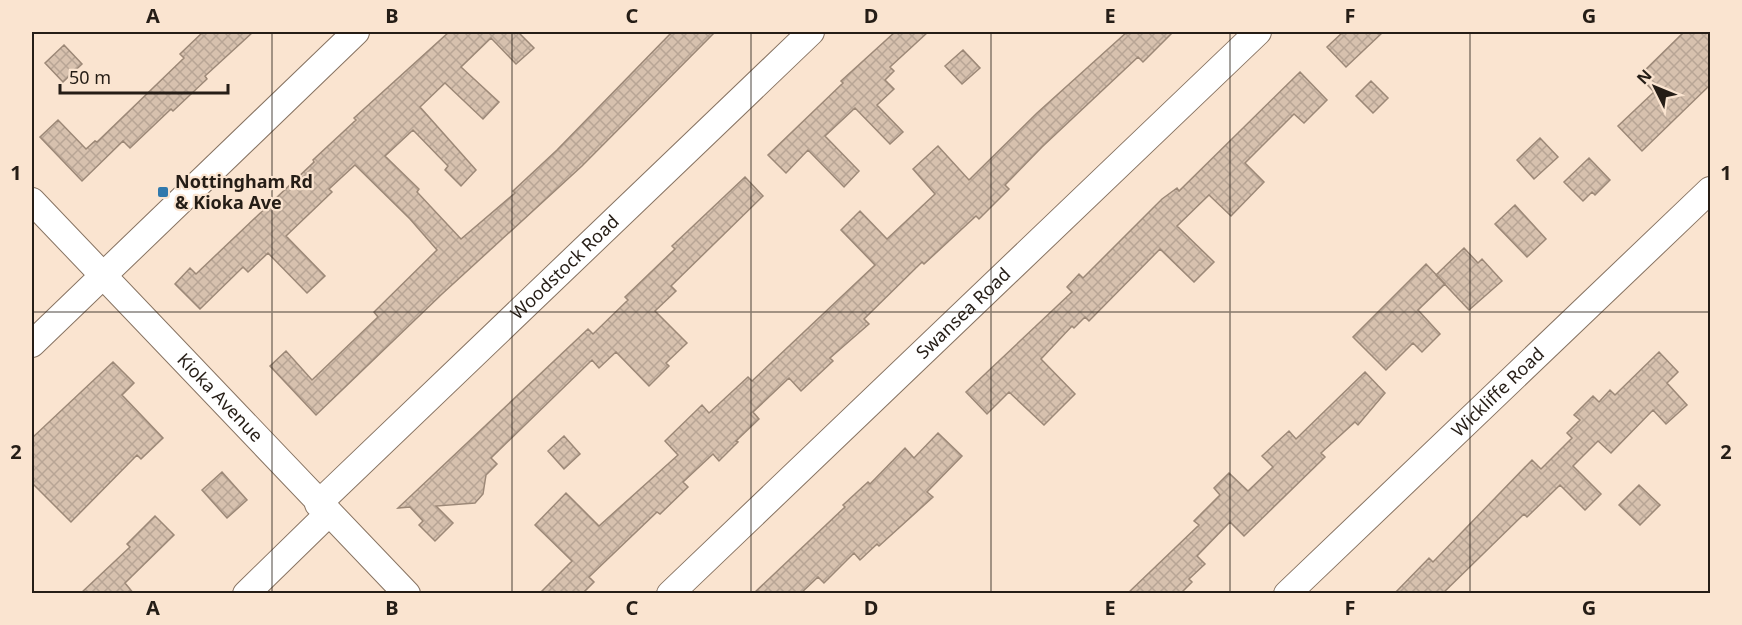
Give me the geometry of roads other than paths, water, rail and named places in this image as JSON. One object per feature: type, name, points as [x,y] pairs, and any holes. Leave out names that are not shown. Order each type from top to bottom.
[{"type":"street","points":[[32,344],[356,32]]},
{"type":"street","name":"Woodstock Road","points":[[246,594],[323,509],[811,32]]},
{"type":"street","name":"Swansea Road","points":[[670,594],[1258,32]]},
{"type":"street","name":"Wickliffe Road","points":[[1287,594],[1710,190]]},
{"type":"street","name":"Kioka Avenue","points":[[32,201],[406,594]]},
{"type":"place","name":"Nottingham Rd & Kioka Ave","points":[[163,192]]}]
